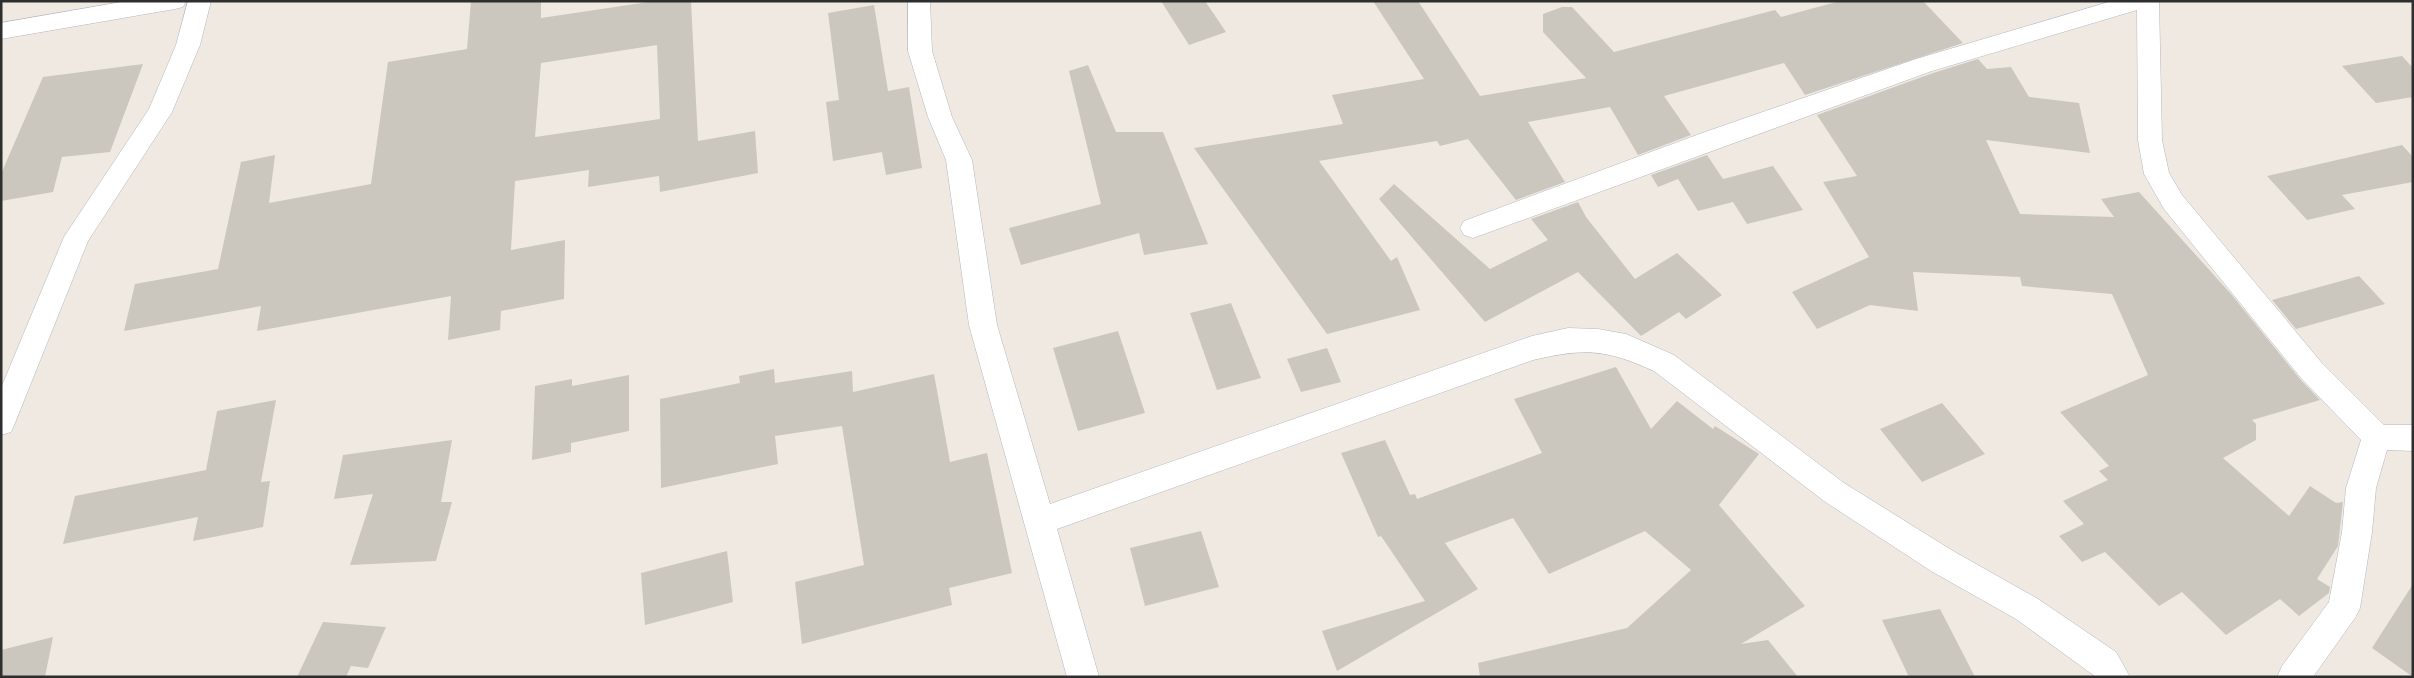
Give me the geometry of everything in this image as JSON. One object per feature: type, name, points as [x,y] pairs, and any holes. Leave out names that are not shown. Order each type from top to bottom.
[{"type":"street","points":[[1,424],[77,237],[160,112],[188,45],[200,1]]},
{"type":"street","points":[[920,1],[920,51],[940,117],[958,160],[983,325],[1083,677]]},
{"type":"street","points":[[1473,228],[1714,139],[1924,65],[2140,1]]},
{"type":"street","points":[[2148,1],[2150,140],[2157,174],[2173,202],[2305,362],[2377,437],[2413,438]]},
{"type":"street","points":[[1,31],[168,2]]},
{"type":"street","points":[[1040,521],[1513,354],[1568,340],[1598,341],[1626,346],[1664,364],[1834,492],[1942,561],[2027,610],[2105,664],[2114,677]]},
{"type":"street","points":[[2293,677],[2344,608],[2357,532],[2361,488],[2377,437]]},
{"type":"building","points":[[471,1],[541,1],[541,18],[655,1],[691,1],[698,141],[755,131],[758,173],[660,192],[659,176],[588,187],[589,170],[515,181],[511,250],[565,240],[564,299],[501,311],[500,330],[448,340],[451,296],[257,331],[261,306],[124,331],[135,284],[218,269],[241,162],[275,155],[269,203],[371,184],[388,62],[467,49]],"holes":[[[657,45],[660,119],[535,137],[541,63]]]},
{"type":"building","points":[[1161,1],[1205,1],[1226,32],[1189,45]]},
{"type":"building","points":[[1373,1],[1418,1],[1480,96],[1586,78],[1543,32],[1543,14],[1562,7],[1572,7],[1614,52],[1775,10],[1781,17],[1840,1],[1923,1],[1963,43],[1805,95],[1784,63],[1664,96],[1691,135],[1638,155],[1610,107],[1528,122],[1565,182],[1516,200],[1468,139],[1440,146],[1437,141],[1319,161],[1391,261],[1397,257],[1420,310],[1327,334],[1194,148],[1343,124],[1332,95],[1424,79]]},
{"type":"building","points":[[874,5],[888,91],[909,87],[922,168],[886,175],[882,152],[833,161],[826,102],[839,100],[828,13]]},
{"type":"building","points":[[2402,56],[2413,68],[2413,97],[2376,103],[2342,66]]},
{"type":"building","points":[[1978,59],[1987,69],[2011,67],[2029,97],[2079,103],[2090,153],[1986,140],[2020,214],[2114,217],[2101,199],[2139,192],[2231,294],[2300,379],[2320,400],[2252,420],[2256,424],[2256,440],[2223,458],[2289,516],[2310,486],[2336,503],[2343,502],[2338,546],[2317,579],[2330,587],[2329,593],[2299,616],[2280,599],[2226,635],[2182,592],[2159,606],[2105,552],[2082,562],[2059,536],[2084,524],[2063,501],[2108,480],[2099,471],[2109,466],[2060,412],[2148,375],[2112,294],[2022,286],[2020,277],[1913,272],[1918,311],[1870,305],[1817,329],[1792,292],[1869,257],[1823,182],[1857,176],[1817,115],[1933,73]]},
{"type":"building","points":[[143,64],[110,152],[62,157],[53,192],[1,201],[1,174],[43,77]]},
{"type":"building","points":[[1088,65],[1116,132],[1163,132],[1208,244],[1144,255],[1139,233],[1021,265],[1009,228],[1101,204],[1069,71]]},
{"type":"building","points":[[2402,145],[2413,157],[2413,182],[2342,195],[2355,209],[2307,220],[2267,176]]},
{"type":"building","points":[[1707,155],[1723,179],[1773,166],[1803,210],[1747,224],[1733,202],[1698,211],[1678,179],[1658,187],[1651,175]]},
{"type":"building","points":[[1394,184],[1490,269],[1548,240],[1531,219],[1578,202],[1586,217],[1635,279],[1677,253],[1722,295],[1686,319],[1679,312],[1641,336],[1578,272],[1485,322],[1379,199]]},
{"type":"building","points":[[2359,276],[2385,304],[2296,329],[2272,300]]},
{"type":"building","points":[[1231,303],[1261,378],[1217,390],[1190,313]]},
{"type":"building","points":[[1118,331],[1145,413],[1078,431],[1053,348]]},
{"type":"building","points":[[1327,348],[1341,382],[1301,392],[1287,359]]},
{"type":"building","points":[[1616,367],[1651,429],[1677,401],[1713,429],[1715,426],[1759,454],[1719,505],[1805,606],[1741,644],[1768,640],[1798,677],[1480,677],[1478,663],[1627,628],[1691,570],[1645,531],[1549,574],[1513,518],[1445,543],[1478,589],[1337,671],[1322,631],[1425,601],[1381,536],[1378,537],[1341,453],[1385,440],[1410,495],[1415,494],[1417,499],[1542,453],[1514,399]]},
{"type":"building","points":[[774,369],[775,383],[852,371],[853,392],[934,374],[950,462],[987,453],[1012,573],[949,588],[952,605],[802,644],[795,582],[864,565],[842,426],[775,436],[778,464],[661,488],[660,399],[740,383],[739,376]]},
{"type":"building","points":[[629,375],[629,431],[571,443],[571,452],[532,460],[535,386],[572,379],[572,386]]},
{"type":"building","points":[[276,400],[261,482],[270,481],[263,527],[193,541],[198,517],[63,544],[75,496],[206,470],[217,411]]},
{"type":"building","points":[[1942,403],[1985,454],[1922,482],[1880,429]]},
{"type":"building","points":[[452,440],[441,502],[452,502],[436,561],[350,565],[373,494],[334,499],[343,455]]},
{"type":"building","points":[[1201,531],[1219,587],[1145,606],[1130,548]]},
{"type":"building","points":[[727,551],[733,602],[645,625],[641,573]]},
{"type":"building","points":[[2413,584],[2413,677],[2372,648]]},
{"type":"building","points":[[1940,609],[1975,677],[1909,677],[1882,620]]},
{"type":"building","points":[[323,622],[386,627],[368,668],[351,666],[346,677],[297,677]]},
{"type":"building","points":[[53,637],[45,677],[1,677],[1,650]]}]
